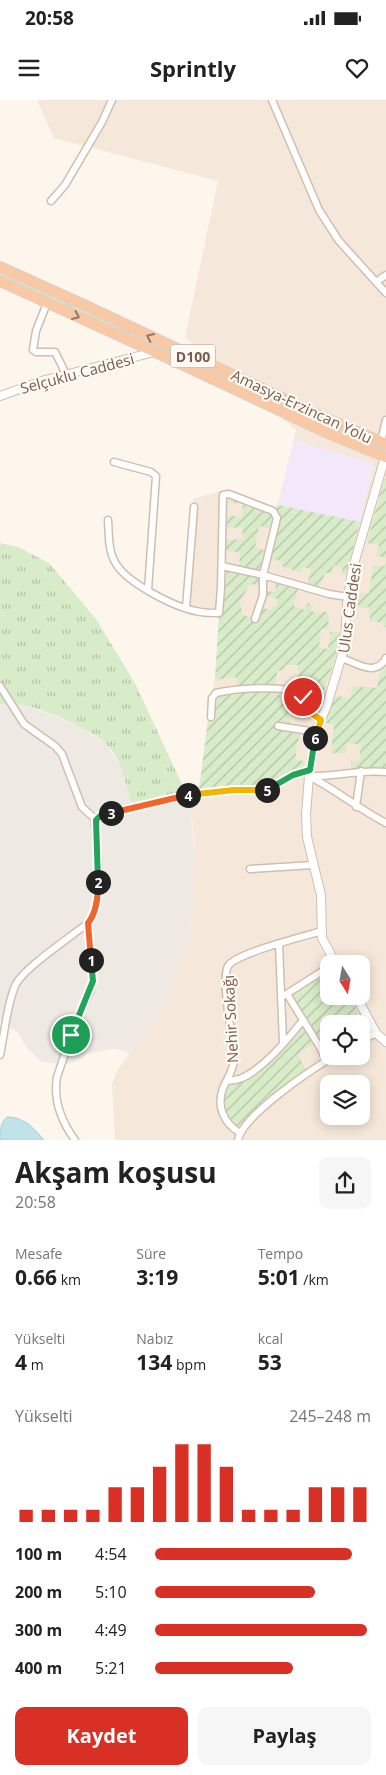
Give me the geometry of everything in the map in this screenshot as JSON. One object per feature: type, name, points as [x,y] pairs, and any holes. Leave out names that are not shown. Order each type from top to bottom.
[{"type":"highway","name":"Amasya-Erzincan Yolu","points":[[0,268],[84,305],[322,417],[384,443]]},
{"type":"highway","name":"Amasya-Erzincan Yolu","points":[[0,281],[330,434],[386,457]]},
{"type":"street","points":[[51,201],[65,186],[112,100]]},
{"type":"street","points":[[272,100],[319,210],[339,241],[386,294]]},
{"type":"street","points":[[376,282],[386,275]]},
{"type":"street","points":[[47,303],[32,347],[36,352],[55,352],[66,374]]},
{"type":"street","name":"Selçuklu Caddesi","points":[[0,396],[66,374],[154,352]]},
{"type":"street","points":[[384,443],[386,420]]},
{"type":"street","name":"Ulus Caddesi","points":[[331,955],[324,944],[321,895],[306,828],[310,773],[316,732],[345,645],[348,597],[355,561],[384,471],[386,457]]},
{"type":"street","points":[[114,462],[151,472],[156,476],[148,590]]},
{"type":"street","points":[[108,520],[113,559],[129,578],[148,590],[186,608],[219,613],[222,566],[222,495],[225,494],[273,510],[277,518],[276,525],[263,575],[263,595],[255,619]]},
{"type":"street","points":[[186,608],[194,507]]},
{"type":"street","points":[[222,566],[263,575],[329,594],[348,597]]},
{"type":"street","points":[[342,658],[375,668],[380,666],[386,658]]},
{"type":"street","points":[[0,686],[24,724],[55,746],[62,754],[82,807],[96,820],[98,893],[93,918],[46,954],[15,985],[0,1055]]},
{"type":"street","points":[[211,717],[212,698],[216,692],[268,689],[297,692],[304,699],[310,713],[321,720]]},
{"type":"street","points":[[278,726],[316,732]]},
{"type":"street","points":[[96,820],[101,815],[186,796],[234,790],[267,790],[293,775],[310,773],[325,776],[373,770],[386,772]]},
{"type":"street","points":[[356,807],[360,771]]},
{"type":"street","points":[[310,773],[356,807],[386,824]]},
{"type":"street","points":[[250,869],[313,865]]},
{"type":"street","points":[[76,1140],[57,1106],[55,1087],[76,1021],[90,992],[93,981],[88,923]]},
{"type":"street","name":"Nehir Sokağı","points":[[239,1136],[220,1108],[221,1096],[233,1067],[234,1057],[227,999],[226,974],[228,967],[240,958],[322,931]]},
{"type":"street","points":[[278,944],[284,995],[283,1043]]},
{"type":"street","points":[[284,995],[320,972]]},
{"type":"street","points":[[284,995],[304,1020],[320,1047]]},
{"type":"street","points":[[361,1005],[376,1033],[386,1042]]},
{"type":"street","points":[[227,1081],[239,1079],[253,1072],[304,1020]]},
{"type":"street","points":[[370,1036],[376,1033]]},
{"type":"street","points":[[239,1136],[252,1119],[293,1083],[320,1065]]},
{"type":"shaded area","points":[[37,100],[386,100],[386,1140],[116,1140],[115,1138],[112,1084],[117,1071],[157,1015],[165,999],[175,970],[185,951],[190,926],[195,842],[189,799],[185,791],[199,789],[215,680],[219,616],[182,612],[193,499],[219,491],[226,491],[275,508],[278,505],[296,430],[185,337],[218,181],[54,138]]},
{"type":"shaded area","points":[[294,440],[374,464],[360,522],[278,505]]},
{"type":"shaded area","points":[[18,703],[81,727],[106,744],[121,767],[131,803],[185,791],[189,799],[195,850],[193,900],[188,939],[185,951],[175,970],[157,1015],[130,1053],[109,1049],[87,1054],[67,1064],[41,1061],[27,1048],[17,1032],[0,1020],[0,704]]},
{"type":"green space","points":[[0,273],[81,308],[143,339],[386,448],[386,452],[357,441],[0,277]]},
{"type":"green space","points":[[384,479],[386,479],[386,558],[376,556],[379,545],[367,543]]},
{"type":"green space","points":[[227,496],[271,511],[274,516],[272,529],[259,526],[255,548],[267,551],[261,572],[239,567],[240,552],[224,551],[225,540],[243,539],[242,527],[225,528],[226,515],[241,517],[243,504],[226,502]]},
{"type":"green space","points":[[278,505],[360,522],[346,574],[341,575],[343,568],[334,565],[331,573],[325,573],[319,589],[307,586],[311,569],[303,567],[300,573],[282,566],[283,562],[269,558],[278,514],[275,509]]},
{"type":"green space","points":[[0,543],[18,547],[49,563],[96,619],[135,683],[185,791],[131,803],[119,764],[106,744],[65,719],[29,706],[0,704]]},
{"type":"green space","points":[[386,558],[386,627],[382,626],[383,622],[370,622],[369,607],[351,609],[353,594],[369,593],[373,565],[385,566]]},
{"type":"green space","points":[[227,570],[260,577],[259,586],[250,584],[240,601],[242,614],[252,619],[258,619],[263,608],[271,610],[273,606],[276,606],[278,599],[269,596],[268,598],[264,597],[265,591],[275,592],[276,581],[298,588],[294,606],[305,610],[308,603],[313,605],[311,611],[320,614],[322,611],[328,613],[329,629],[321,629],[319,647],[328,649],[330,632],[340,632],[338,650],[324,690],[308,685],[306,695],[299,691],[298,665],[285,665],[284,670],[277,671],[276,687],[237,688],[236,677],[215,680],[219,616],[221,614]]},
{"type":"green space","points":[[385,668],[386,770],[352,769],[351,761],[359,761],[361,745],[347,743],[345,754],[331,753],[334,725],[324,722],[335,696],[350,698],[353,686],[377,688],[379,675]]},
{"type":"green space","points":[[240,691],[275,691],[281,696],[281,703],[295,704],[296,694],[302,701],[305,710],[288,711],[291,731],[301,732],[296,749],[296,760],[305,761],[303,768],[291,772],[266,787],[199,790],[211,697]]},
{"type":"green space","points":[[320,978],[320,1005],[354,1005],[360,1015],[320,1015],[320,1041],[292,996],[294,992]]},
{"type":"green space","points":[[302,1026],[314,1043],[298,1055],[306,1070],[241,1127],[236,1127],[223,1108],[226,1086],[245,1080],[256,1073]]},
{"type":"water","points":[[7,1117],[24,1121],[44,1140],[0,1140],[2,1124]]},
{"type":"route","points":[[71,1035],[93,981],[88,923],[93,918],[98,893],[96,820],[101,815],[173,798],[234,790],[267,790],[293,775],[310,770],[316,732],[321,720],[308,711],[303,697]]}]
